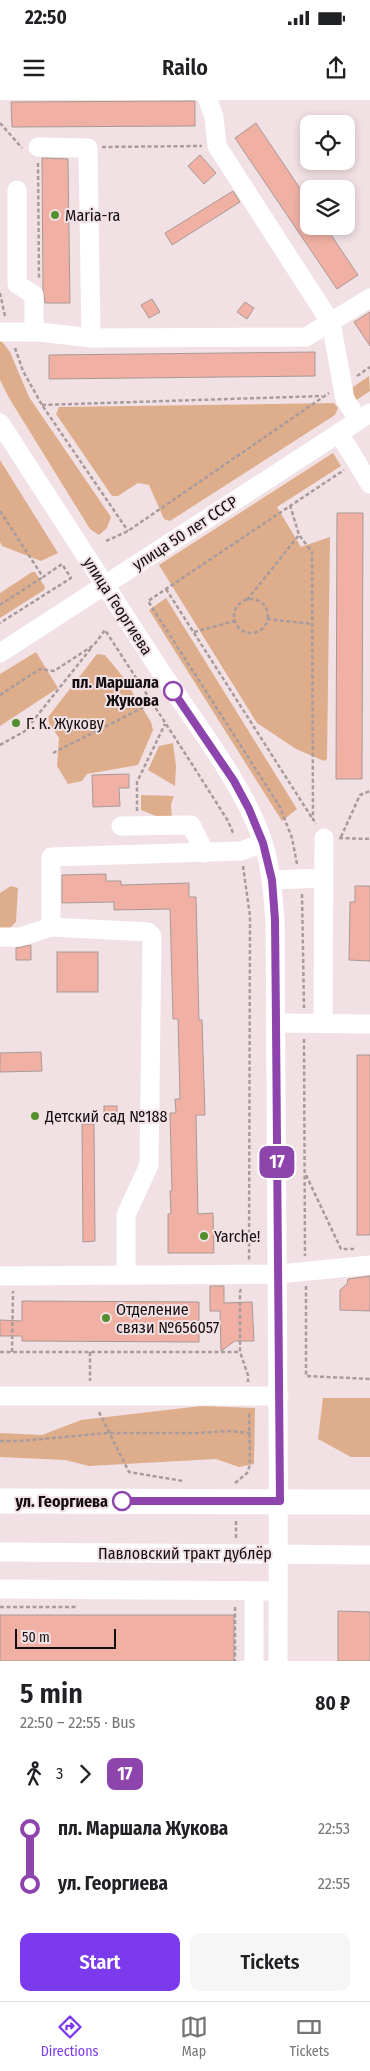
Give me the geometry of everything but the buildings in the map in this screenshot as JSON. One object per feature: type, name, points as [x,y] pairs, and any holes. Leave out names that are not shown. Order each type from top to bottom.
[{"type":"main road","points":[[0,1501],[232,1488],[280,1501],[370,1502]]},
{"type":"street","points":[[208,100],[214,116],[216,146],[331,323],[345,399],[364,416]]},
{"type":"street","points":[[33,155],[88,148],[91,338]]},
{"type":"street","points":[[17,190],[9,250],[17,284],[34,295],[34,332]]},
{"type":"street","points":[[4,332],[34,332],[91,338],[306,337],[370,298]]},
{"type":"street","name":"улица 50 лет СССР","points":[[0,653],[364,416]]},
{"type":"street","name":"улица Георгиева","points":[[0,423],[234,781],[249,809],[263,843],[272,880],[275,920],[280,1501],[278,1661]]},
{"type":"street","points":[[339,433],[362,463],[370,484]]},
{"type":"street","points":[[129,826],[191,825],[205,853]]},
{"type":"street","points":[[322,1023],[323,878],[332,838]]},
{"type":"street","points":[[51,927],[52,857],[241,851],[263,843]]},
{"type":"street","points":[[272,880],[323,878]]},
{"type":"street","points":[[0,937],[20,937],[51,927],[148,932],[152,936],[149,1165],[126,1215],[126,1274]]},
{"type":"street","points":[[276,1023],[370,1024]]},
{"type":"street","points":[[7,1276],[278,1274],[365,1257]]},
{"type":"street","points":[[0,1396],[279,1396]]},
{"type":"street","name":"Павловский тракт дублёр","points":[[0,1552],[370,1555]]},
{"type":"street","points":[[0,1590],[278,1591]]},
{"type":"street","points":[[254,1591],[254,1661]]},
{"type":"path","points":[[0,123],[33,155],[39,283]]},
{"type":"path","points":[[88,148],[216,146]]},
{"type":"path","points":[[0,293],[4,332],[23,370],[42,405],[128,531]]},
{"type":"path","points":[[106,541],[128,531],[324,396],[370,367]]},
{"type":"path","points":[[42,405],[324,396]]},
{"type":"path","points":[[148,601],[290,505],[362,463]]},
{"type":"path","points":[[290,505],[299,535],[312,552],[313,819]]},
{"type":"path","points":[[0,511],[42,577]]},
{"type":"path","points":[[247,600],[253,600],[262,604],[268,614],[262,629],[252,633],[241,630],[235,621],[234,616],[238,606],[247,600],[299,535]]},
{"type":"path","points":[[0,605],[62,564],[71,578],[0,623]]},
{"type":"path","points":[[166,589],[313,819],[332,838],[370,839]]},
{"type":"path","points":[[267,620],[312,624]]},
{"type":"path","points":[[194,632],[235,621]]},
{"type":"path","points":[[0,745],[25,731],[105,630],[228,821],[241,851],[250,916],[249,1274],[240,1292],[240,1352],[248,1375],[250,1465],[247,1473],[232,1488],[236,1554]]},
{"type":"path","points":[[0,695],[40,669],[54,671],[94,645]]},
{"type":"path","points":[[53,753],[152,702]]},
{"type":"path","points":[[129,826],[136,782],[166,723]]},
{"type":"path","points":[[332,838],[360,795],[370,790]]},
{"type":"path","points":[[305,1173],[341,1249],[365,1257]]},
{"type":"path","points":[[7,1276],[12,1352]]},
{"type":"path","points":[[0,1352],[240,1352]]},
{"type":"path","points":[[90,1352],[91,1396],[129,1472],[184,1482]]},
{"type":"path","points":[[306,1376],[370,1379]]},
{"type":"path","points":[[0,1442],[108,1433],[199,1433],[229,1430],[250,1432]]},
{"type":"path","points":[[235,1606],[236,1661]]},
{"type":"shaded area","points":[[0,339],[10,352],[29,397],[111,517],[107,528],[99,535],[90,529],[9,398],[0,380]]},
{"type":"shaded area","points":[[369,376],[370,391],[355,401],[350,392],[353,387]]},
{"type":"shaded area","points":[[334,403],[338,408],[335,415],[170,521],[164,519],[149,485],[138,483],[118,496],[112,496],[56,414],[59,407]]},
{"type":"shaded area","points":[[333,453],[341,466],[277,507],[301,547],[330,537],[327,759],[324,761],[296,749],[257,723],[159,565]]},
{"type":"shaded area","points":[[0,460],[58,553],[41,561],[2,546],[0,542]]},
{"type":"shaded area","points":[[32,572],[35,572],[45,587],[44,590],[0,618],[0,593]]},
{"type":"shaded area","points":[[166,598],[297,809],[282,821],[149,610]]},
{"type":"shaded area","points":[[36,652],[58,688],[0,726],[0,674]]},
{"type":"shaded area","points":[[97,654],[105,655],[123,677],[151,722],[153,730],[138,765],[87,774],[82,781],[68,784],[57,766],[59,738],[49,723],[48,717]]},
{"type":"shaded area","points":[[173,743],[176,766],[175,786],[148,770],[159,746]]},
{"type":"shaded area","points":[[141,795],[174,796],[171,804],[172,820],[141,810]]},
{"type":"shaded area","points":[[11,886],[18,888],[16,922],[4,934],[0,934],[0,893]]},
{"type":"shaded area","points":[[323,1398],[370,1398],[370,1457],[351,1457],[318,1439]]},
{"type":"shaded area","points":[[201,1406],[255,1408],[254,1464],[239,1467],[216,1459],[89,1466],[65,1460],[0,1457],[0,1433],[42,1435],[81,1420]]},
{"type":"bus line","name":"17","points":[[122,1501],[280,1501],[275,920],[272,880],[263,843],[249,809],[234,781],[173,691]]},
{"type":"place","name":"Maria-ra","points":[[55,215]]},
{"type":"place","name":"пл. Маршала Жукова","points":[[173,691]]},
{"type":"place","name":"Г. К. Жукову","points":[[16,723]]},
{"type":"place","name":"Детский сад №188","points":[[35,1116]]},
{"type":"place","name":"Yarche!","points":[[204,1236]]},
{"type":"place","name":"Отделение связи №656057","points":[[106,1318]]},
{"type":"place","name":"ул. Георгиева","points":[[122,1501]]}]
